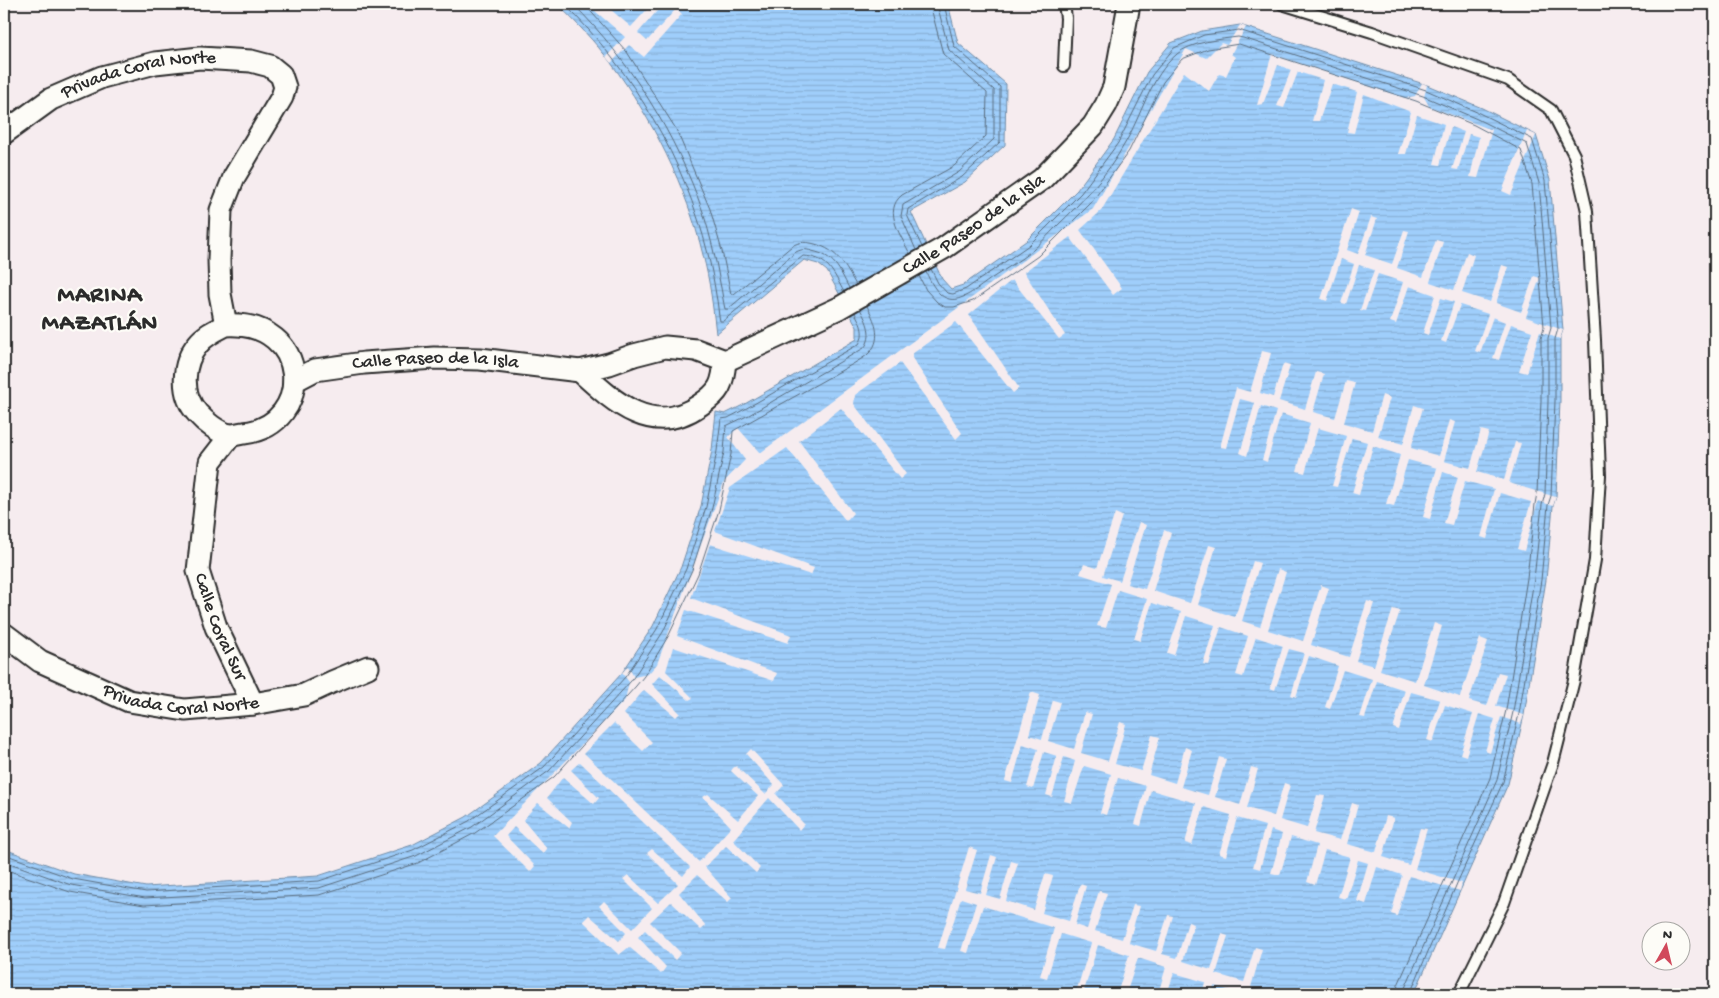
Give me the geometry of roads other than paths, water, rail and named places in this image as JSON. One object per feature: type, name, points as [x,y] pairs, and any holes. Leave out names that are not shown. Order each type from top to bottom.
[{"type":"street","name":"Calle Paseo de la Isla","points":[[294,381],[315,370],[364,363],[434,358],[480,359],[580,372],[665,347],[696,350],[724,361],[840,308],[944,248],[1042,179],[1093,126],[1106,105],[1114,87],[1129,4]]},
{"type":"street","name":"Privada Coral Norte","points":[[4,132],[51,99],[102,77],[155,63],[200,58],[251,61],[270,66],[281,75],[285,87],[282,97],[234,177],[222,210],[219,260],[220,294],[226,325]]},
{"type":"street","points":[[226,325],[252,326],[278,340],[287,352],[293,366],[294,381],[291,398],[283,413],[270,424],[254,432],[231,435],[207,422],[196,412],[188,399],[185,385],[186,370],[190,356],[198,343],[226,325]]},
{"type":"street","points":[[580,372],[607,396],[628,410],[647,417],[665,419],[689,414],[715,395],[723,377],[724,361]]},
{"type":"street","name":"Calle Coral Sur","points":[[231,435],[210,462],[198,571],[216,627],[253,704]]},
{"type":"street","name":"Privada Coral Norte","points":[[4,634],[40,661],[129,701],[185,710],[253,704],[304,695],[368,667]]},
{"type":"lane","points":[[1064,4],[1066,18],[1064,66]]},
{"type":"lane","points":[[1282,4],[1354,26],[1508,80],[1551,110],[1574,155],[1587,210],[1595,340],[1600,475],[1595,560],[1574,680],[1553,763],[1504,903],[1459,994]]},
{"type":"water","points":[[557,4],[948,4],[958,43],[1006,84],[1005,145],[965,182],[911,212],[942,279],[951,289],[963,285],[1026,241],[1077,190],[1114,139],[1147,72],[1171,43],[1202,31],[1240,25],[1427,85],[1482,108],[1536,135],[1550,180],[1563,330],[1560,339],[1560,401],[1556,497],[1553,506],[1546,580],[1524,715],[1508,784],[1414,994],[4,994],[4,849],[74,874],[146,887],[318,876],[412,845],[466,817],[541,763],[622,673],[653,626],[681,567],[701,506],[712,450],[716,412],[725,414],[743,405],[857,339],[857,327],[827,271],[818,264],[804,260],[716,334],[708,275],[703,255],[688,204],[666,154],[654,130],[611,63],[585,32]]},
{"type":"district","name":"MARINA MAZATLÁN","points":[[100,310]]}]
